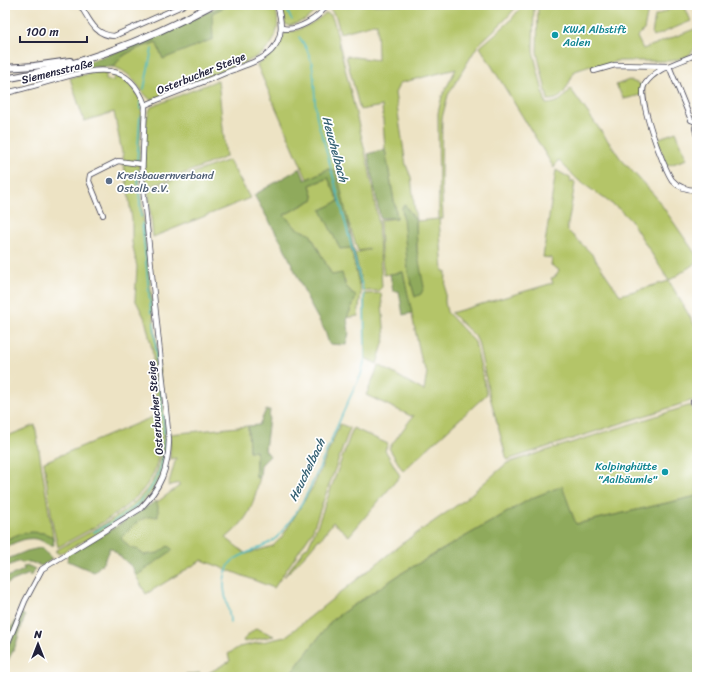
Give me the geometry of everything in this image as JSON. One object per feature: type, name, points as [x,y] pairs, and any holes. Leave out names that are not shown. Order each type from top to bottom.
[{"type":"highway","points":[[5,79],[54,69],[100,54],[150,34],[212,5]]},
{"type":"highway","points":[[5,68],[46,65],[100,54]]},
{"type":"street","points":[[80,5],[96,29],[105,35],[114,36],[184,5]]},
{"type":"street","points":[[277,5],[282,28],[286,29],[300,26],[320,14],[326,5]]},
{"type":"street","name":"Osterbucher Steige","points":[[5,650],[25,601],[42,569],[140,509],[157,489],[166,468],[168,440],[141,164],[145,105],[259,59],[271,51],[282,28]]},
{"type":"street","points":[[697,54],[659,70],[644,85],[642,96],[644,110],[673,181],[682,187],[697,190]]},
{"type":"street","points":[[594,71],[615,65],[669,66]]},
{"type":"street","points":[[669,66],[691,120],[697,122],[695,128],[697,136]]},
{"type":"street","name":"Siemensstraße","points":[[5,93],[84,72],[106,70],[114,71],[129,79],[141,95],[145,105]]},
{"type":"street","points":[[103,215],[89,181],[90,175],[118,161],[141,164]]},
{"type":"green space","points":[[221,5],[228,5],[212,13],[213,39],[163,59],[156,42],[138,48],[127,54],[117,62],[114,67],[94,67],[47,77],[46,75],[91,61],[157,36]]},
{"type":"green space","points":[[228,5],[274,5],[278,22],[276,33],[272,43],[258,56],[151,100],[127,73],[114,67],[122,57],[127,54],[138,48],[157,42],[163,59],[212,13]]},
{"type":"green space","points":[[281,5],[323,5],[305,20],[289,26],[285,24]]},
{"type":"green space","points":[[330,5],[518,5],[505,20],[478,45],[448,95],[442,118],[441,175],[443,219],[439,219],[443,271],[446,271],[445,302],[447,312],[475,342],[487,394],[403,471],[389,448],[414,415],[411,416],[366,395],[379,365],[424,391],[427,372],[422,363],[403,272],[384,275],[381,252],[380,220],[397,218],[385,149],[382,106],[360,110],[346,56],[378,60],[377,23],[340,33],[336,17],[330,9]],"holes":[[[456,69],[442,96],[438,113],[439,219],[416,221],[411,177],[406,165],[395,93],[400,83]],[[416,221],[417,251],[415,297],[408,272]]]},
{"type":"green space","points":[[523,5],[534,5],[533,51],[546,104],[561,100],[570,88],[621,159],[656,197],[697,256],[697,262],[669,281],[631,221],[619,209],[578,180],[558,160],[554,168],[480,47],[509,22]]},
{"type":"green space","points":[[538,5],[649,5],[644,30],[637,37],[643,49],[697,28],[697,46],[688,56],[672,61],[616,61],[600,68],[590,66],[575,71],[559,98],[548,100],[537,52]]},
{"type":"green space","points":[[680,5],[684,5],[691,21],[653,37],[652,34],[655,16]]},
{"type":"green space","points":[[326,13],[331,15],[334,22],[369,168],[378,220],[382,287],[378,291],[363,291],[355,253],[370,249],[358,251],[345,212],[337,172],[328,169],[307,179],[257,65],[272,54],[285,33],[307,26]]},
{"type":"green space","points":[[96,72],[106,72],[106,80],[113,81],[114,74],[124,80],[135,90],[142,104],[139,175],[165,426],[166,457],[162,475],[153,491],[140,505],[126,517],[59,554],[55,551],[115,517],[142,495],[152,482],[160,457],[160,439],[152,349],[145,319],[135,299],[137,267],[132,242],[132,220],[123,158],[124,152],[122,153],[114,112],[84,121],[70,78]]},
{"type":"green space","points":[[218,80],[226,157],[146,187],[144,135],[151,107]]},
{"type":"green space","points":[[629,80],[642,85],[641,95],[624,99],[616,85]]},
{"type":"green space","points":[[676,132],[687,159],[667,166],[657,139]]},
{"type":"green space","points":[[385,149],[397,218],[380,218],[368,154]]},
{"type":"green space","points":[[229,160],[250,198],[153,237],[148,189]]},
{"type":"green space","points":[[300,168],[305,180],[328,169],[337,172],[361,282],[359,285],[351,248],[340,249],[321,210],[339,201],[328,178],[310,185],[314,199],[284,215],[296,228],[310,234],[332,275],[342,273],[345,285],[356,297],[347,318],[349,333],[346,345],[329,344],[325,331],[312,308],[283,245],[254,195]]},
{"type":"green space","points":[[556,170],[570,178],[571,182],[573,180],[575,183],[567,230],[591,253],[620,295],[669,281],[697,329],[697,399],[507,460],[489,393],[478,342],[475,336],[451,313],[553,283],[551,278],[555,277],[559,270],[551,265],[552,258],[543,257]]},
{"type":"green space","points":[[328,178],[339,201],[322,210],[351,247],[361,292],[358,316],[347,318],[356,297],[345,285],[345,281],[332,275],[310,234],[296,228],[284,215],[314,199],[310,185]]},
{"type":"green space","points":[[405,205],[416,221],[417,251],[424,287],[421,294],[415,297],[408,272],[402,207]]},
{"type":"green space","points":[[403,272],[412,313],[403,315],[399,291],[393,291],[390,274]]},
{"type":"green space","points":[[381,293],[385,337],[377,364],[365,358],[364,294]]},
{"type":"green space","points":[[691,405],[697,423],[697,496],[576,524],[561,487],[532,498],[402,573],[333,619],[288,677],[183,677],[186,674],[200,673],[203,676],[230,661],[228,654],[239,647],[285,637],[400,545],[463,501],[507,463]]},
{"type":"green space","points":[[266,410],[270,410],[265,450],[270,456],[261,465],[260,477],[256,478],[256,451],[249,451],[248,426],[259,425]]},
{"type":"green space","points":[[155,416],[158,456],[154,472],[145,487],[134,500],[104,522],[58,547],[53,527],[44,462]]},
{"type":"green space","points":[[340,424],[350,428],[312,532],[274,588],[202,560],[146,594],[136,576],[143,571],[114,534],[179,486],[179,483],[168,486],[176,458],[170,459],[170,434],[248,426],[249,451],[256,451],[256,477],[260,477],[255,496],[246,517],[241,524],[226,538],[246,554],[273,546],[282,537],[314,485]]},
{"type":"green space","points":[[35,425],[53,537],[29,533],[5,540],[5,437]]},
{"type":"green space","points":[[353,428],[388,444],[385,450],[400,476],[349,536],[333,522],[320,540],[319,539],[284,577],[305,548],[308,547],[318,524]]},
{"type":"green space","points":[[562,486],[576,524],[697,496],[697,677],[288,677],[333,619],[402,573],[532,498]]},
{"type":"green space","points":[[156,501],[158,506],[158,517],[147,517],[142,519],[121,538],[130,548],[137,549],[144,555],[158,553],[168,546],[173,550],[136,576],[133,568],[111,548],[109,548],[109,552],[104,562],[94,572],[68,561],[67,555],[114,528]]},
{"type":"green space","points":[[32,532],[44,533],[53,537],[54,545],[50,545],[39,540],[28,539],[5,547],[5,540],[19,534]]},
{"type":"green space","points":[[40,548],[44,550],[52,559],[42,566],[30,562],[21,563],[20,561],[5,567],[5,560],[27,551]]},
{"type":"green space","points":[[29,566],[35,569],[30,577],[29,574],[5,584],[5,578],[24,570],[23,567]]},
{"type":"green space","points":[[21,613],[25,616],[15,647],[5,666],[5,632],[14,624]]},
{"type":"green space","points":[[256,628],[274,636],[244,642],[243,640]]},
{"type":"waterway","name":"Heuchelbach","points":[[284,5],[292,20]]},
{"type":"waterway","name":"Heuchelbach","points":[[299,37],[307,49],[311,61],[318,125],[323,138],[363,290]]},
{"type":"waterway","points":[[144,89],[152,49]]},
{"type":"waterway","points":[[140,102],[140,109]]},
{"type":"waterway","points":[[137,161],[140,115]]},
{"type":"waterway","points":[[137,170],[141,217]]},
{"type":"waterway","points":[[142,223],[151,313]]},
{"type":"waterway","name":"Heuchelbach","points":[[230,623],[224,588],[224,581],[229,565],[237,558],[273,540],[278,536],[298,510],[313,482],[361,375],[365,358],[364,294]]},
{"type":"waterway","points":[[154,322],[157,370]]},
{"type":"waterway","points":[[113,522],[134,507],[149,491],[158,475],[163,458],[164,440],[158,374]]},
{"type":"waterway","points":[[94,532],[111,523]]},
{"type":"place","name":"KWA Albstift Aalen","points":[[555,35]]},
{"type":"place","name":"Kreisbauernverband Ostalb e.V.","points":[[109,181]]},
{"type":"place","name":"Kolpinghütte \"Aalbäumle\"","points":[[665,472]]}]
